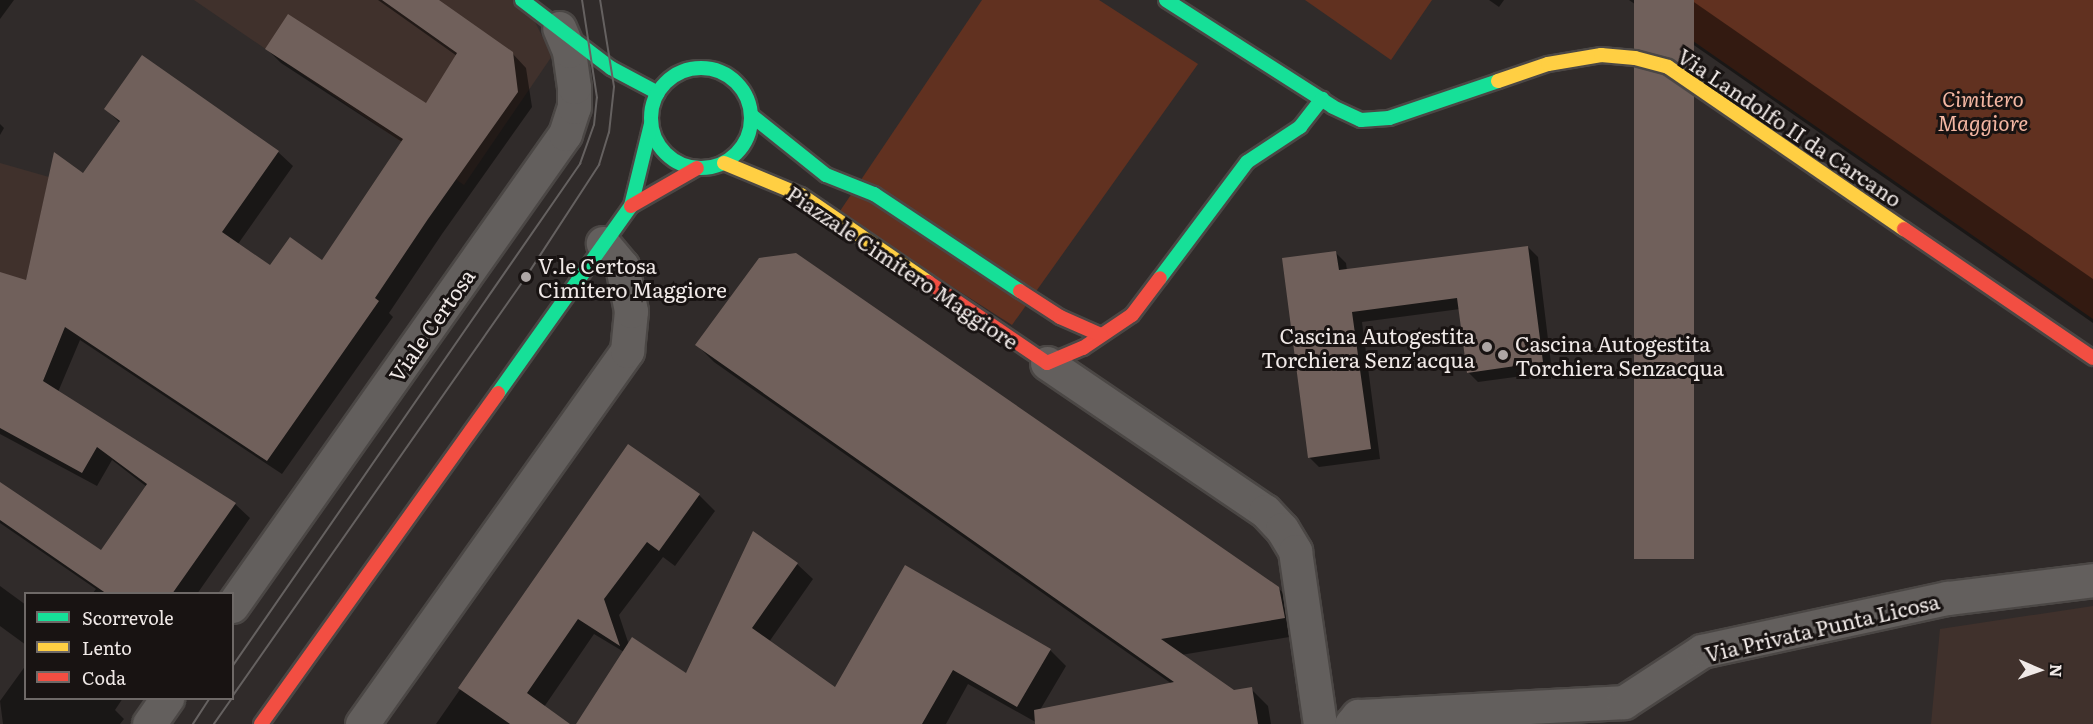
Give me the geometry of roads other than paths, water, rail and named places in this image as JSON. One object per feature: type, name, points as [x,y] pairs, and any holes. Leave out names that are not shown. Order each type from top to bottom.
[{"type":"main road","points":[[522,0],[611,68],[658,93]]},
{"type":"main road","points":[[1047,363],[1083,348],[1132,315],[1247,162],[1300,127],[1322,99],[1166,0]]},
{"type":"main road","name":"Via Landolfo II da Carcano","points":[[1322,99],[1361,120],[1389,118],[1548,64],[1600,55],[1635,58],[1668,67],[2093,358]]},
{"type":"main road","points":[[261,724],[631,206],[697,168],[724,163],[747,138],[751,115],[741,87],[717,70],[688,69],[670,78],[658,93],[631,206]]},
{"type":"main road","name":"Piazzale Cimitero Maggiore","points":[[751,115],[826,175],[874,194],[1060,317],[1101,335]]},
{"type":"main road","points":[[651,124],[666,154],[697,168]]},
{"type":"main road","name":"Piazzale Cimitero Maggiore","points":[[724,163],[801,195],[1047,363]]},
{"type":"street","name":"Viale Certosa","points":[[234,603],[566,134],[574,107],[574,87],[569,51],[559,28]]},
{"type":"street","points":[[362,724],[627,351],[631,311],[621,266],[603,243]]},
{"type":"street","name":"Piazzale Cimitero Maggiore","points":[[1047,363],[1265,511],[1282,530],[1295,551],[1320,724]]},
{"type":"street","name":"Via Privata Punta Licosa","points":[[1351,724],[1358,716],[1624,702],[1702,651],[1947,597],[2093,580]]},
{"type":"street","points":[[149,724],[166,700]]},
{"type":"tram line","points":[[234,664],[580,164],[594,125],[597,98],[582,0]]},
{"type":"tram line","points":[[234,694],[526,277],[599,165],[609,133],[614,87],[600,0]]},
{"type":"tram line","points":[[193,724],[209,700]]},
{"type":"tram line","points":[[214,724],[231,700]]},
{"type":"place","name":"V.le Certosa Cimitero Maggiore","points":[[526,277]]},
{"type":"place","name":"Cascina Autogestita Torchiera Senz'acqua","points":[[1487,347]]},
{"type":"place","name":"Cascina Autogestita Torchiera Senzacqua","points":[[1503,355]]},
{"type":"park label","name":"Cimitero Maggiore","points":[[1983,110]]}]
